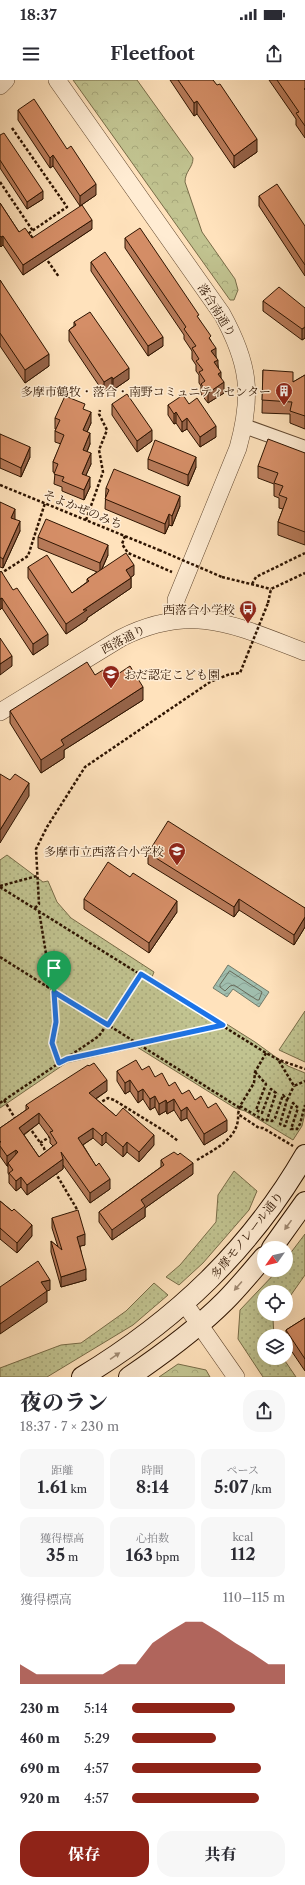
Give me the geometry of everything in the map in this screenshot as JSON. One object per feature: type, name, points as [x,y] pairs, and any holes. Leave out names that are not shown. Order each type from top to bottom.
[{"type":"main road","name":"多摩モノレール通り","points":[[82,1377],[150,1332],[185,1304],[208,1282],[254,1230],[289,1182],[302,1152]]},
{"type":"main road","name":"多摩モノレール通り","points":[[277,1241],[305,1202]]},
{"type":"main road","points":[[129,1377],[164,1353],[200,1324],[225,1301],[257,1265]]},
{"type":"street","points":[[0,86],[6,80]]},
{"type":"street","name":"落合南通り","points":[[57,80],[222,314],[236,340],[245,367],[246,394],[244,426],[238,448],[176,600],[177,619]]},
{"type":"street","points":[[244,426],[305,448]]},
{"type":"street","name":"西落通り","points":[[0,712],[121,638],[139,629],[177,619],[214,621],[305,652]]},
{"type":"street","points":[[185,1304],[236,1377]]},
{"type":"path","points":[[12,128],[67,207],[29,233],[38,246]]},
{"type":"path","points":[[0,182],[33,231]]},
{"type":"path","points":[[42,252],[59,277]]},
{"type":"path","points":[[86,520],[103,472],[99,450],[108,430],[99,414],[100,410]]},
{"type":"path","name":"そよかぜのみち","points":[[0,485],[222,577],[271,589]]},
{"type":"path","points":[[0,574],[28,556],[45,503]]},
{"type":"path","points":[[125,536],[122,544],[128,554],[173,573]]},
{"type":"path","points":[[252,584],[256,577],[305,553]]},
{"type":"path","points":[[35,908],[39,904],[36,849],[47,827],[85,767],[210,682],[230,674],[240,673],[268,603],[271,589],[305,573]]},
{"type":"path","points":[[0,886],[37,876]]},
{"type":"path","points":[[0,886],[266,1053],[279,1060],[305,1069]]},
{"type":"path","points":[[39,911],[50,972],[47,987]]},
{"type":"path","points":[[0,957],[54,992],[265,1121],[272,1121],[275,1118],[282,1095],[287,1100]]},
{"type":"path","points":[[0,1103],[99,1036],[108,1025],[141,974]]},
{"type":"path","points":[[54,992],[56,1022],[52,1043],[59,1063]]},
{"type":"path","points":[[67,1059],[223,1025]]},
{"type":"path","points":[[197,1160],[228,1141],[239,1122],[238,1114],[240,1107],[254,1083],[255,1072],[266,1053]]},
{"type":"path","points":[[279,1060],[294,1086]]},
{"type":"path","points":[[253,1114],[266,1084],[255,1072]]},
{"type":"path","points":[[305,1081],[294,1086],[287,1100],[280,1124],[285,1126],[293,1103],[298,1108],[291,1129],[297,1129],[300,1124],[305,1105]]},
{"type":"path","points":[[256,1110],[262,1113],[271,1089],[276,1093],[267,1120]]},
{"type":"path","points":[[95,1106],[108,1098],[114,1100],[178,1141]]},
{"type":"path","points":[[4,1100],[18,1124]]},
{"type":"path","points":[[238,1114],[259,1128],[263,1128],[302,1152]]},
{"type":"path","points":[[28,1125],[44,1148],[46,1157]]},
{"type":"path","points":[[40,1143],[52,1135]]},
{"type":"path","points":[[52,1167],[78,1211]]},
{"type":"green space","points":[[73,80],[137,80],[193,158],[192,164],[185,178],[185,182],[202,232],[235,279],[238,290],[234,300],[230,300]]},
{"type":"green space","points":[[7,855],[43,882],[48,881],[57,902],[71,918],[154,972],[152,977],[255,1042],[288,1066],[305,1073],[305,1113],[302,1126],[293,1140],[245,1111],[235,1108],[137,1047],[66,1063],[0,1108],[0,860]]},
{"type":"green space","points":[[305,1011],[305,1062],[279,1050]]},
{"type":"green space","points":[[234,1171],[257,1191],[249,1210],[203,1263],[179,1285],[166,1277],[180,1265],[216,1222],[218,1195]]},
{"type":"green space","points":[[305,1234],[305,1275],[293,1292],[293,1285],[264,1285],[271,1277],[293,1277],[293,1250]]},
{"type":"green space","points":[[154,1283],[168,1295],[133,1325],[47,1377],[0,1377],[0,1368],[61,1345],[81,1343],[126,1311]]},
{"type":"green space","points":[[257,1292],[257,1321],[273,1321],[274,1329],[257,1329],[257,1365],[288,1365],[296,1377],[263,1377],[238,1339],[240,1310]]},
{"type":"green space","points":[[178,1364],[206,1370],[210,1377],[159,1377]]},
{"type":"water","points":[[228,965],[269,992],[259,1007],[233,989],[227,997],[213,988]]},
{"type":"building","points":[[178,80],[213,80],[217,85],[220,84],[257,139],[234,156],[197,101],[194,103]]},
{"type":"building","points":[[277,80],[305,80],[305,126],[296,113],[299,112]]},
{"type":"building","points":[[34,99],[67,149],[71,146],[96,184],[80,196],[53,155],[50,158],[18,110]]},
{"type":"building","points":[[4,133],[43,191],[27,202],[0,160],[0,135]]},
{"type":"building","points":[[277,184],[305,226],[305,265],[259,196]]},
{"type":"building","points":[[0,203],[19,232],[25,228],[32,238],[82,205],[92,220],[23,265],[3,236],[0,236]]},
{"type":"building","points":[[140,228],[199,315],[197,316],[211,336],[209,338],[216,348],[211,351],[218,360],[214,362],[221,372],[218,374],[224,382],[208,393],[201,384],[205,381],[199,372],[203,370],[196,361],[199,359],[192,348],[196,346],[184,329],[186,327],[125,238]]},
{"type":"building","points":[[105,252],[163,337],[148,346],[91,262]]},
{"type":"building","points":[[0,280],[49,354],[25,370],[0,333]]},
{"type":"building","points":[[279,287],[305,308],[305,327],[302,329],[263,301]]},
{"type":"building","points":[[90,312],[129,368],[113,379],[112,377],[104,382],[69,330],[76,325],[74,322]]},
{"type":"building","points":[[263,370],[293,372],[293,382],[305,375],[305,416],[290,411],[292,402],[262,400]]},
{"type":"building","points":[[127,394],[152,430],[137,441],[112,404]]},
{"type":"building","points":[[183,395],[189,404],[197,398],[216,426],[200,437],[187,418],[182,422],[176,412],[174,414],[168,405]]},
{"type":"building","points":[[65,396],[85,404],[83,409],[91,412],[83,430],[90,433],[83,450],[91,453],[82,474],[90,477],[84,490],[62,481],[64,477],[54,474],[58,464],[53,462],[64,435],[55,431],[60,420],[55,418]]},
{"type":"building","points":[[0,434],[30,447],[21,468],[0,458]]},
{"type":"building","points":[[268,439],[305,453],[305,532],[278,522],[287,498],[279,495],[283,486],[274,483],[278,473],[258,466]]},
{"type":"building","points":[[155,440],[196,457],[188,475],[148,459]]},
{"type":"building","points":[[114,469],[180,496],[172,516],[169,514],[165,524],[105,499],[109,490],[106,488]]},
{"type":"building","points":[[0,502],[15,509],[11,518],[20,521],[3,559],[0,557]]},
{"type":"building","points":[[46,519],[108,545],[100,563],[38,537]]},
{"type":"building","points":[[126,553],[134,565],[126,570],[131,578],[83,610],[87,610],[66,624],[28,567],[47,555],[72,593],[89,581],[87,579]]},
{"type":"building","points":[[1,571],[13,590],[17,588],[48,634],[33,644],[2,598],[0,599]]},
{"type":"building","points":[[0,638],[12,656],[0,664]]},
{"type":"building","points":[[87,662],[95,675],[103,670],[109,680],[130,666],[143,687],[61,740],[64,745],[41,760],[10,711]]},
{"type":"building","points":[[0,774],[10,780],[15,774],[29,783],[0,830]]},
{"type":"building","points":[[168,821],[305,908],[305,917],[294,935],[239,899],[234,907],[148,853]]},
{"type":"building","points":[[108,862],[130,877],[133,873],[177,901],[149,943],[84,899]]},
{"type":"building","points":[[136,1060],[142,1070],[149,1066],[155,1077],[162,1073],[169,1086],[175,1082],[182,1094],[189,1090],[195,1100],[201,1096],[208,1108],[216,1103],[227,1120],[204,1134],[187,1107],[181,1111],[174,1099],[167,1103],[166,1100],[159,1104],[155,1096],[150,1099],[143,1089],[138,1092],[130,1080],[125,1083],[117,1071]]},
{"type":"building","points":[[94,1063],[107,1080],[89,1093],[116,1116],[123,1108],[154,1135],[139,1152],[127,1142],[123,1147],[106,1132],[102,1136],[93,1128],[78,1138],[96,1166],[99,1163],[110,1179],[90,1193],[61,1152],[63,1159],[27,1185],[21,1177],[16,1181],[9,1173],[13,1170],[8,1163],[18,1152],[16,1150],[7,1156],[0,1146],[0,1128],[29,1108],[26,1105],[88,1065],[89,1066]],"holes":[[[39,1113],[53,1131],[50,1132],[57,1143],[39,1157],[19,1128]]]},
{"type":"building","points":[[174,1152],[178,1155],[180,1153],[193,1163],[141,1200],[145,1206],[112,1230],[99,1212],[164,1165],[161,1160]]},
{"type":"building","points":[[0,1201],[12,1211],[14,1209],[32,1225],[17,1243],[0,1228]]},
{"type":"building","points":[[78,1210],[85,1234],[77,1237],[86,1269],[61,1277],[51,1241],[62,1250],[52,1218]]},
{"type":"building","points":[[38,1261],[50,1280],[41,1282],[47,1291],[0,1324],[0,1287]]},
{"type":"building","points":[[305,1318],[305,1359],[293,1341],[293,1329],[288,1329]]},
{"type":"place","name":"多摩市鶴牧・落合・南野コミュニティセンター","points":[[284,406]]},
{"type":"place","name":"西落合小学校","points":[[248,624]]},
{"type":"place","name":"おだ認定こども園","points":[[111,689]]},
{"type":"place","name":"多摩市立西落合小学校","points":[[177,866]]},
{"type":"route","points":[[141,974],[223,1025],[67,1059],[59,1063],[52,1043],[56,1022],[54,992],[108,1025],[141,974]]}]
